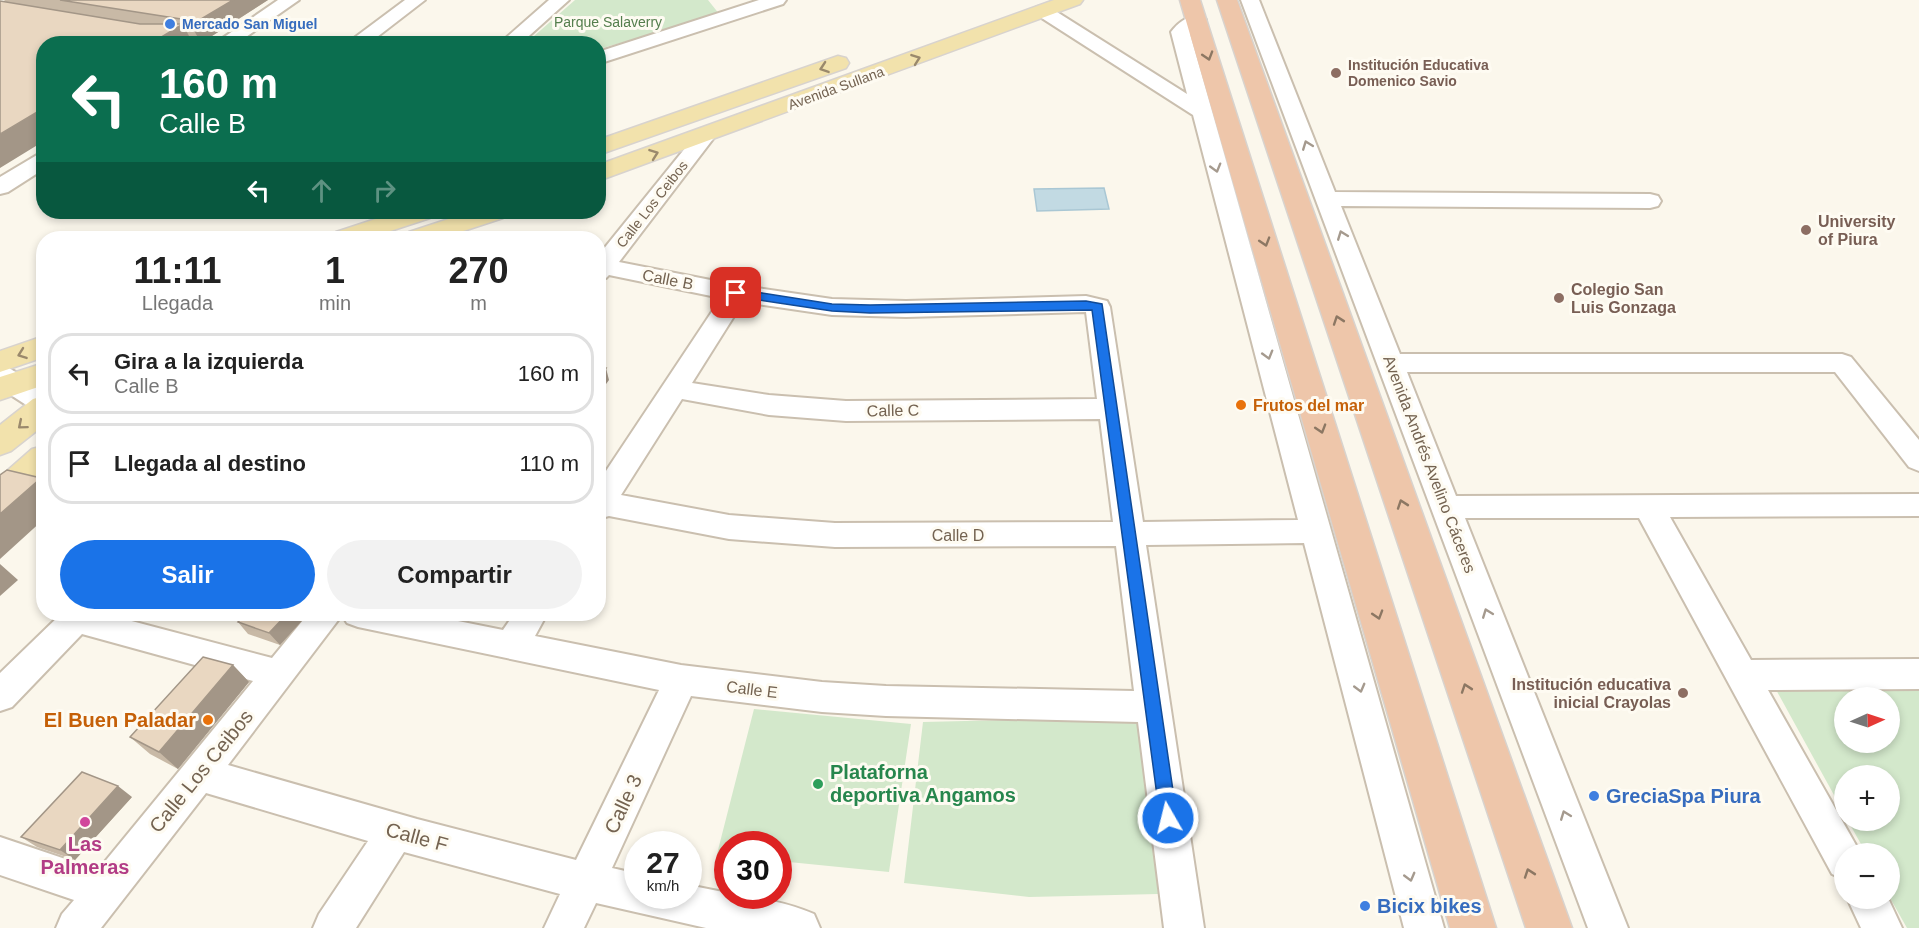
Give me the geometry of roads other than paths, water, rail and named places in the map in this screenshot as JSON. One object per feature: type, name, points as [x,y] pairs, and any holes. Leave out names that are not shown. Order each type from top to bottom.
[{"type":"highway","points":[[1227,0],[1549,928]]},
{"type":"highway","points":[[1191,6],[1473,928]]},
{"type":"main road","name":"Avenida Sullana","points":[[876,50],[1018,0]]},
{"type":"main road","name":"Avenida Sullana","points":[[606,171],[1073,0]]},
{"type":"main road","name":"Avenida Sullana","points":[[606,145],[854,58]]},
{"type":"main road","points":[[692,115],[706,135]]},
{"type":"main road","points":[[365,231],[401,219]]},
{"type":"main road","points":[[438,231],[474,219]]},
{"type":"main road","points":[[3,377],[36,352]]},
{"type":"main road","points":[[3,377],[36,374]]},
{"type":"main road","points":[[0,444],[36,412]]},
{"type":"main road","points":[[0,496],[36,466]]},
{"type":"street","points":[[235,36],[290,0]]},
{"type":"street","points":[[366,36],[416,0]]},
{"type":"street","points":[[517,36],[560,0]]},
{"type":"street","points":[[711,0],[724,17]]},
{"type":"street","points":[[606,55],[777,0]]},
{"type":"street","name":"Avenida Andrés Avelino Cáceres","points":[[1250,0],[1608,928]]},
{"type":"street","points":[[1191,6],[1180,32],[1424,928]]},
{"type":"street","points":[[1043,11],[1200,111]]},
{"type":"street","name":"Calle Los Ceibos","points":[[606,261],[706,135]]},
{"type":"street","points":[[0,187],[36,164]]},
{"type":"street","points":[[1328,199],[1650,201]]},
{"type":"street","name":"Calle B","points":[[606,270],[832,307],[870,309],[1092,305],[1098,307],[1112,409]]},
{"type":"street","points":[[606,496],[736,293]]},
{"type":"street","points":[[1391,363],[1842,363],[1919,460]]},
{"type":"street","points":[[3,377],[36,400]]},
{"type":"street","name":"Calle C","points":[[675,389],[769,405],[835,410],[1112,409]]},
{"type":"street","points":[[1112,409],[1184,928]]},
{"type":"street","points":[[1446,507],[1919,505]]},
{"type":"street","name":"Calle D","points":[[606,506],[729,527],[875,536],[1317,531]]},
{"type":"street","points":[[1648,506],[1835,843]]},
{"type":"street","points":[[0,696],[73,621]]},
{"type":"street","points":[[95,621],[279,674]]},
{"type":"street","name":"Calle Los Ceibos","points":[[76,928],[321,621]]},
{"type":"street","name":"Calle E","points":[[393,621],[681,680],[822,697],[1153,707]]},
{"type":"street","points":[[511,645],[526,621]]},
{"type":"street","points":[[1741,675],[1919,674]]},
{"type":"street","name":"Calle 3","points":[[564,928],[681,680]]},
{"type":"street","name":"Calle F","points":[[199,774],[396,832],[624,890]]},
{"type":"street","points":[[333,928],[396,832]]},
{"type":"street","points":[[0,856],[105,891]]},
{"type":"street","points":[[702,908],[800,928]]},
{"type":"street","points":[[1872,909],[1882,928]]},
{"type":"water","points":[[1104,188],[1109,209],[1037,211],[1034,189]]},
{"type":"place","name":"Mercado San Miguel","points":[[170,24]]},
{"type":"place","name":"Institución Educativa Domenico Savio","points":[[1336,73]]},
{"type":"place","name":"University of Piura","points":[[1806,230]]},
{"type":"place","name":"Colegio San Luis Gonzaga","points":[[1559,298]]},
{"type":"place","name":"Frutos del mar","points":[[1241,405]]},
{"type":"place","name":"Institución educativa inicial Crayolas","points":[[1683,693]]},
{"type":"place","name":"El Buen Paladar","points":[[208,720]]},
{"type":"place","name":"Plataforna deportiva Angamos","points":[[818,784]]},
{"type":"place","name":"GreciaSpa Piura","points":[[1594,796]]},
{"type":"place","name":"Las Palmeras","points":[[85,822]]},
{"type":"place","name":"Bicix bikes","points":[[1365,906]]},
{"type":"park label","name":"Parque Salaverry","points":[[608,22]]}]
